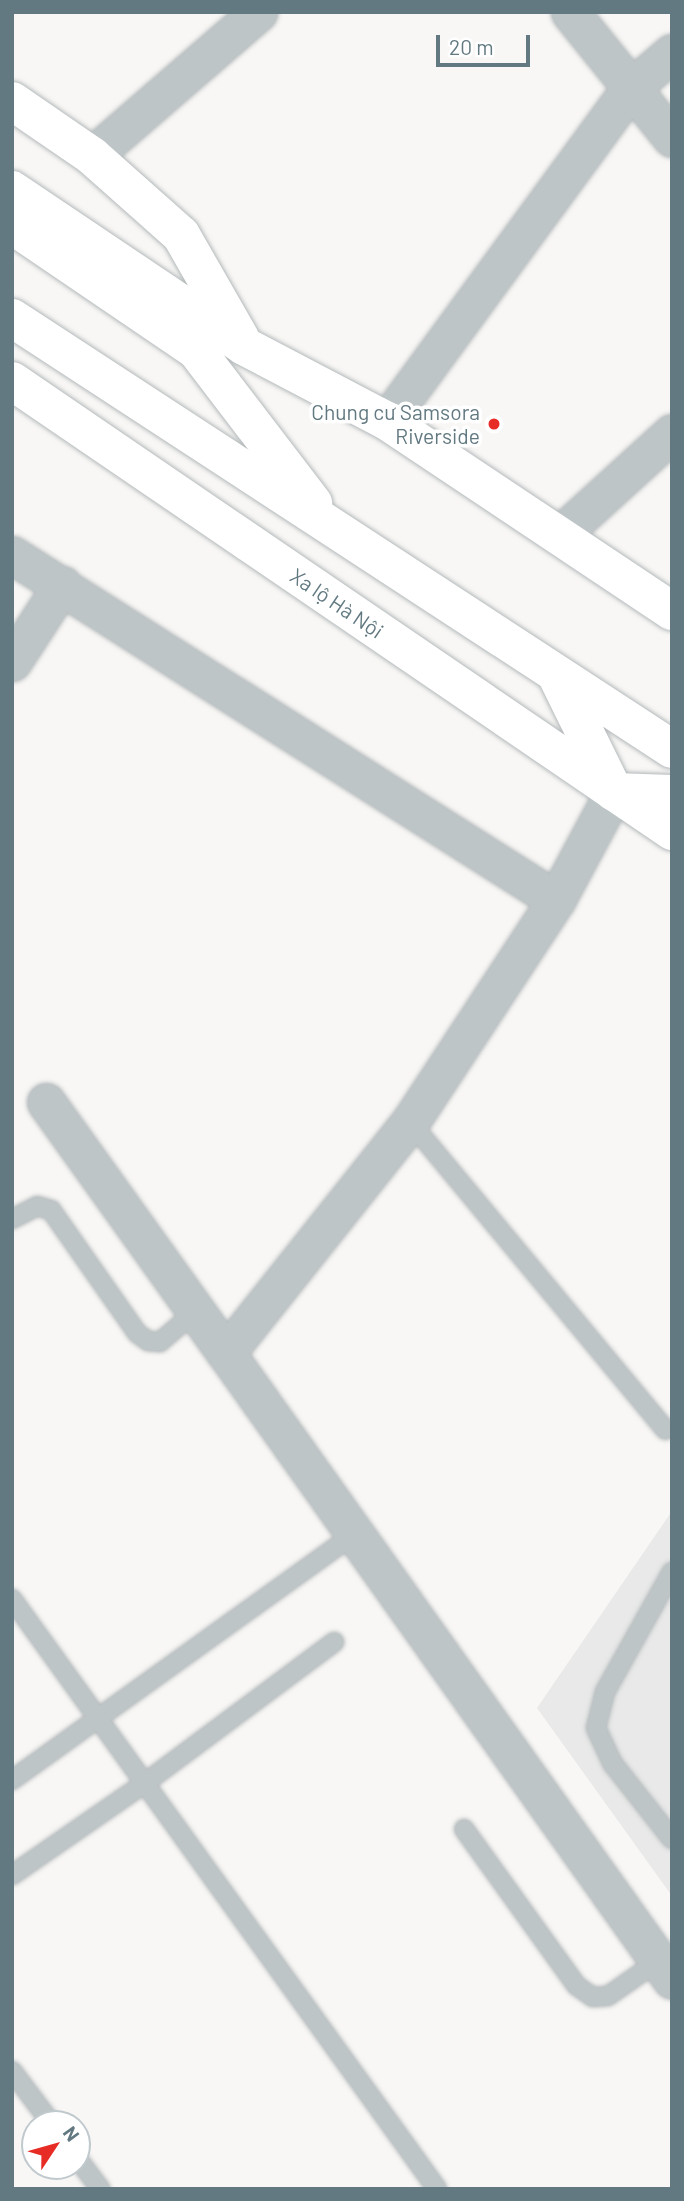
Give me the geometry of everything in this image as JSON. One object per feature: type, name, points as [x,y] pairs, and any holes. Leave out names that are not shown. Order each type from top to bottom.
[{"type":"highway","points":[[12,101],[92,156],[181,235],[244,346]]},
{"type":"highway","points":[[12,190],[244,346],[387,421],[561,534],[672,611]]},
{"type":"highway","points":[[12,225],[196,350],[332,527]]},
{"type":"highway","points":[[12,318],[672,749]]},
{"type":"highway","name":"Xa lộ Hà Nội","points":[[12,381],[672,831]]},
{"type":"highway","points":[[556,673],[614,792],[672,794]]},
{"type":"street","points":[[92,156],[258,12]]},
{"type":"street","points":[[569,12],[672,138]]},
{"type":"street","points":[[387,421],[631,88],[672,53]]},
{"type":"street","points":[[561,534],[672,433]]},
{"type":"street","points":[[12,555],[556,900]]},
{"type":"street","points":[[12,662],[62,585]]},
{"type":"street","points":[[226,1353],[410,1122],[556,900],[614,792]]},
{"type":"street","points":[[46,1102],[226,1353],[352,1536],[665,1970]]},
{"type":"lane","points":[[410,1122],[666,1430]]},
{"type":"lane","points":[[12,1219],[37,1206],[51,1210],[137,1333],[148,1341],[160,1342],[195,1311]]},
{"type":"lane","points":[[12,1780],[352,1536]]},
{"type":"lane","points":[[672,1572],[605,1692],[596,1728],[613,1765],[672,1839]]},
{"type":"lane","points":[[12,1599],[437,2189]]},
{"type":"lane","points":[[12,1875],[145,1783],[334,1642]]},
{"type":"lane","points":[[464,1829],[577,1986],[593,1997],[608,1996],[665,1970]]},
{"type":"lane","points":[[12,2071],[41,2110]]},
{"type":"shaded area","points":[[672,1511],[672,1896],[537,1708]]},
{"type":"place","name":"Chung cư Samsora Riverside","points":[[494,424]]}]
